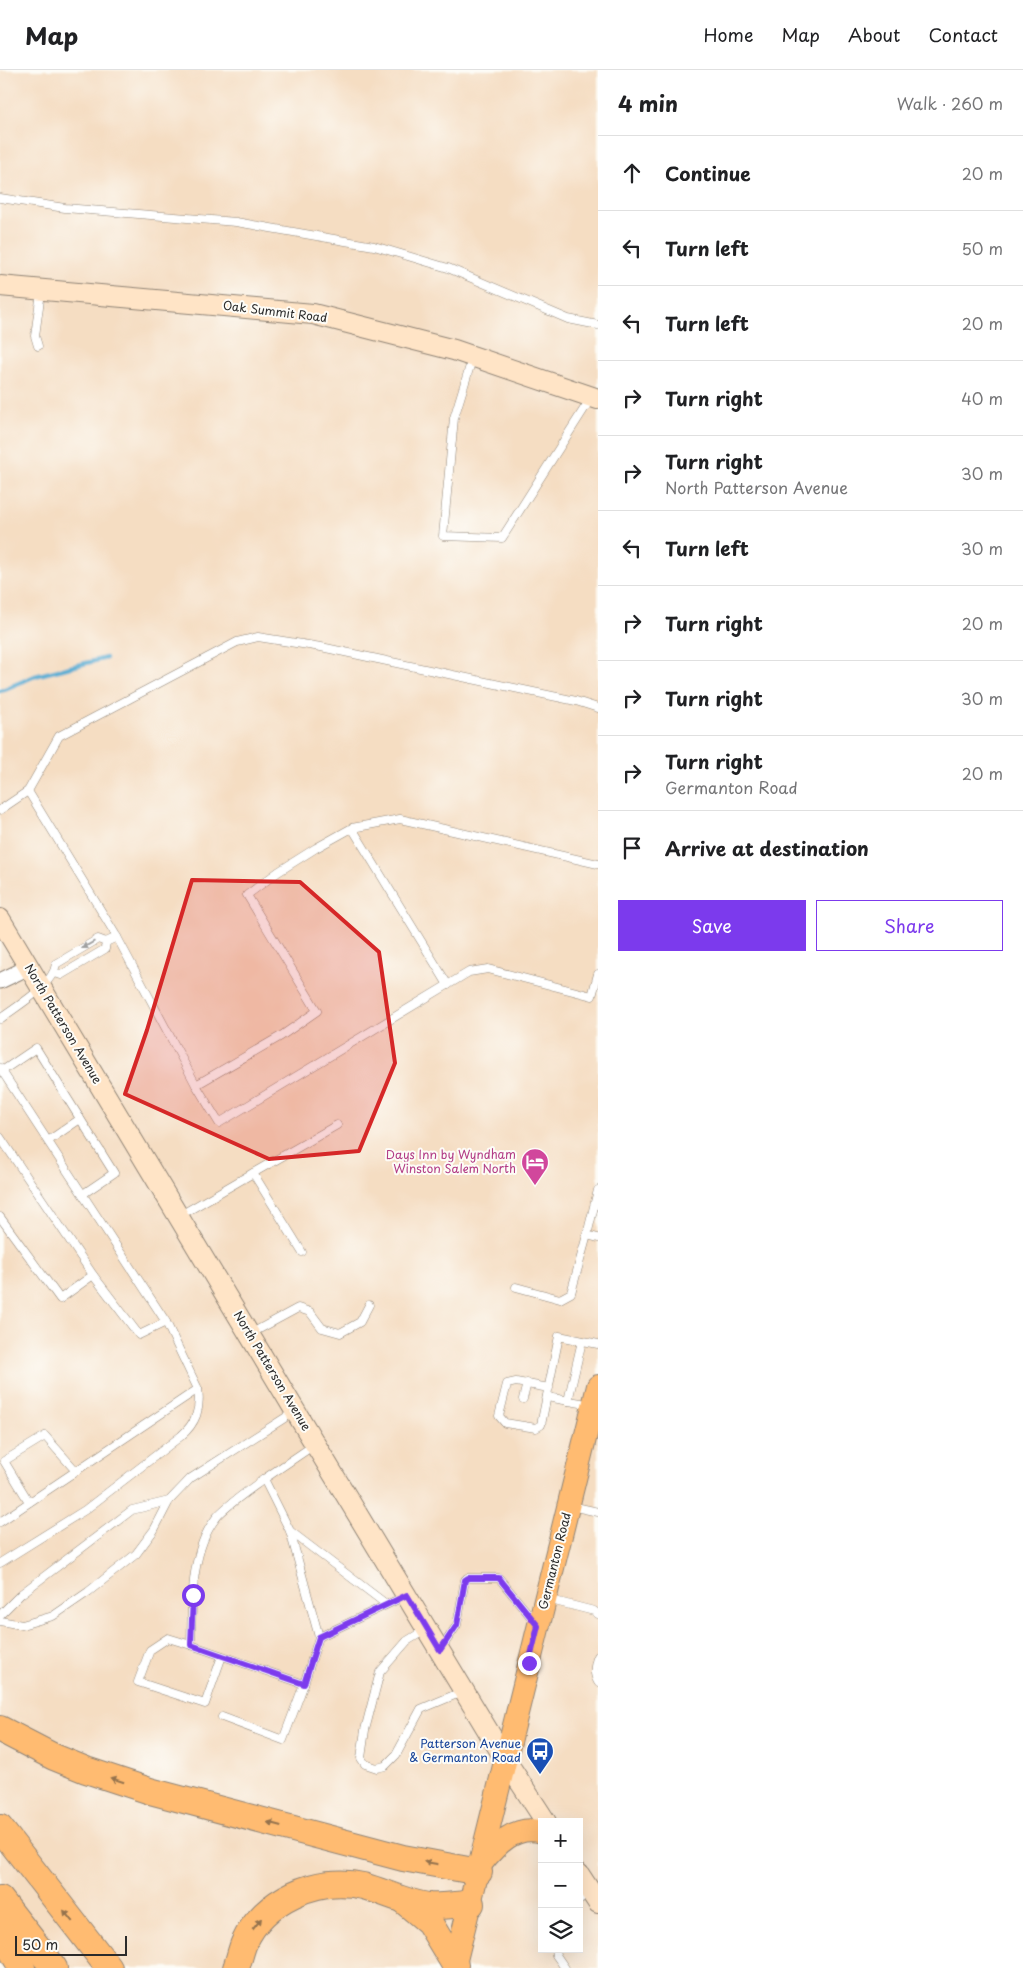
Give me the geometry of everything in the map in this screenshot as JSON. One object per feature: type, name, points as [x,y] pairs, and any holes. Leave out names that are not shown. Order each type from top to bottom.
[{"type":"highway","points":[[0,1729],[62,1760],[150,1791],[403,1858],[480,1868]]},
{"type":"highway","points":[[0,1828],[109,1968]]},
{"type":"highway","points":[[236,1968],[245,1942],[258,1921],[277,1904],[304,1890],[333,1884],[361,1886],[404,1901],[430,1906],[471,1904]]},
{"type":"highway","points":[[0,1899],[54,1968]]},
{"type":"highway","points":[[404,1901],[429,1922],[455,1966]]},
{"type":"highway","points":[[0,1930],[22,1968]]},
{"type":"main road","name":"Oak Summit Road","points":[[0,286],[313,314],[473,356],[595,398]]},
{"type":"main road","name":"North Patterson Avenue","points":[[0,919],[464,1691],[543,1818]]},
{"type":"main road","name":"Germanton Road","points":[[455,1966],[595,1396]]},
{"type":"main road","points":[[480,1868],[491,1851],[514,1833],[538,1832]]},
{"type":"street","points":[[0,981],[29,967]]},
{"type":"lane","points":[[0,198],[65,208],[236,222],[374,246],[448,268],[568,319],[598,325]]},
{"type":"lane","points":[[38,346],[35,336],[42,290]]},
{"type":"lane","points":[[473,356],[454,418],[443,536],[502,538],[595,398]]},
{"type":"lane","points":[[0,810],[28,790],[60,736],[237,642],[258,637],[321,648],[598,708]]},
{"type":"lane","points":[[28,790],[117,937],[196,1085],[219,1123],[469,972],[488,969],[592,996],[598,974]]},
{"type":"lane","points":[[196,1085],[280,1036],[317,1011],[247,895],[278,872],[352,828],[400,818],[598,864]]},
{"type":"lane","points":[[352,828],[448,985]]},
{"type":"lane","points":[[0,1018],[41,988],[55,973],[56,964],[98,939],[106,942],[117,937]]},
{"type":"lane","points":[[55,973],[61,975],[105,949],[106,942]]},
{"type":"lane","points":[[0,1564],[86,1510],[190,1429],[197,1416],[200,1400],[198,1389],[166,1322],[1,1069],[36,1048],[114,1173],[83,1194]]},
{"type":"lane","points":[[48,1141],[80,1119]]},
{"type":"lane","points":[[178,1216],[337,1125]]},
{"type":"lane","points":[[0,1137],[92,1275],[139,1335],[166,1322]]},
{"type":"lane","points":[[252,1173],[302,1252]]},
{"type":"lane","points":[[516,1287],[560,1299],[571,1293],[588,1235],[598,1190]]},
{"type":"lane","points":[[0,1217],[60,1299],[92,1275]]},
{"type":"lane","points":[[588,1235],[598,1238]]},
{"type":"lane","points":[[250,1334],[298,1308],[310,1312],[322,1328],[340,1333],[360,1322],[369,1305]]},
{"type":"lane","points":[[549,1388],[527,1383],[516,1382],[507,1384],[499,1416],[505,1423],[536,1428],[541,1426],[549,1388],[559,1336],[598,1344]]},
{"type":"lane","points":[[568,1401],[582,1341]]},
{"type":"lane","points":[[523,1399],[527,1383]]},
{"type":"lane","points":[[0,1522],[198,1389]]},
{"type":"lane","points":[[547,1397],[568,1401],[595,1396]]},
{"type":"lane","points":[[0,1621],[22,1625],[53,1616],[88,1592],[136,1554],[154,1530],[169,1501],[191,1478],[296,1410]]},
{"type":"lane","points":[[517,1425],[520,1416]]},
{"type":"lane","points":[[29,1502],[4,1461],[45,1436],[76,1471]]},
{"type":"lane","points":[[191,1645],[193,1595],[200,1546],[216,1517],[264,1479],[315,1444]]},
{"type":"lane","points":[[222,1716],[283,1740],[319,1637],[290,1531],[264,1479]]},
{"type":"lane","points":[[0,1615],[21,1594],[132,1510],[169,1501]]},
{"type":"lane","points":[[569,1506],[598,1512]]},
{"type":"lane","points":[[290,1531],[386,1604]]},
{"type":"lane","points":[[440,1650],[457,1625],[465,1580],[468,1578],[499,1578],[538,1626]]},
{"type":"lane","points":[[319,1637],[407,1595]]},
{"type":"lane","points":[[545,1599],[594,1611],[598,1614]]},
{"type":"lane","points":[[427,1629],[407,1641],[380,1672],[365,1730],[361,1758],[365,1764],[377,1768],[385,1766],[396,1755],[421,1709],[464,1691]]},
{"type":"lane","points":[[222,1656],[205,1704],[138,1682],[150,1650],[168,1638],[191,1645],[304,1684]]},
{"type":"lane","points":[[598,1656],[594,1665],[598,1682]]},
{"type":"lane","points":[[556,1953],[565,1968]]},
{"type":"highlighted area","points":[[192,880],[300,882],[379,952],[395,1063],[359,1151],[269,1159],[125,1094],[147,1030]]},
{"type":"waterway","points":[[0,691],[35,676],[106,658]]},
{"type":"place","name":"Days Inn by Wyndham Winston Salem North","points":[[535,1186]]},
{"type":"place","name":"Patterson Avenue & Germanton Road","points":[[540,1775]]},
{"type":"route","points":[[193,1595],[191,1645],[304,1684],[319,1637],[407,1595],[440,1650],[457,1625],[465,1580],[468,1578],[499,1578],[538,1626],[529,1663]]}]
